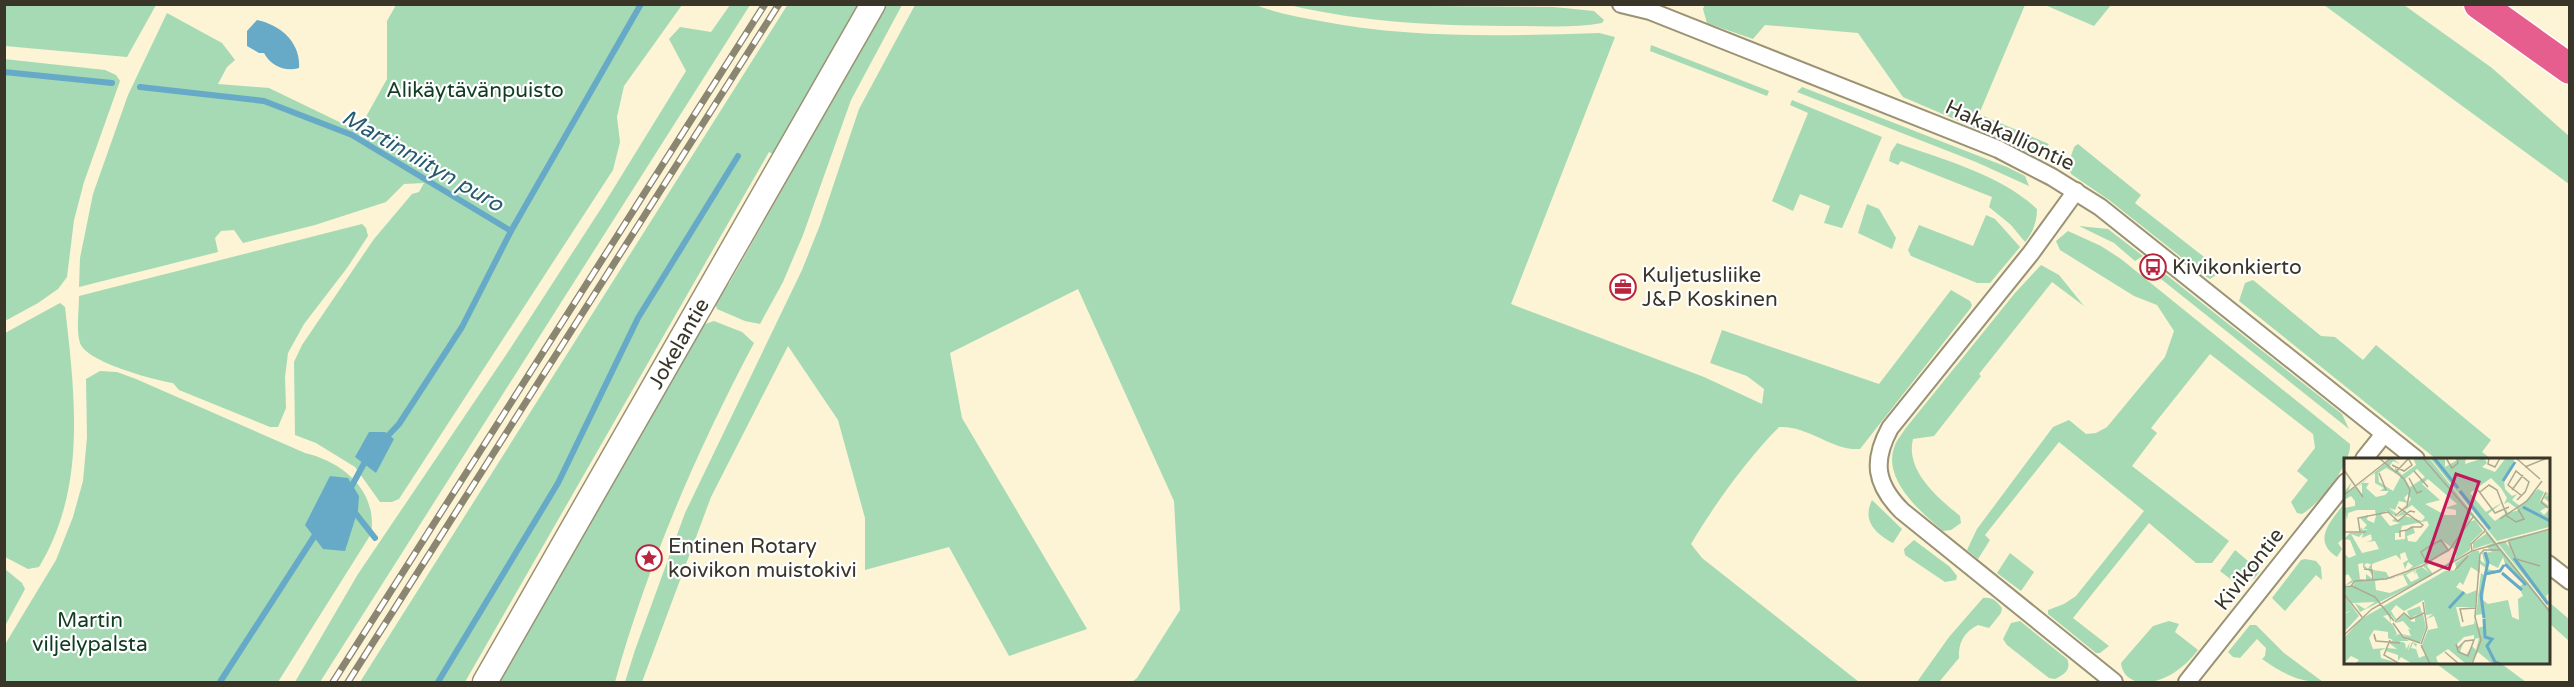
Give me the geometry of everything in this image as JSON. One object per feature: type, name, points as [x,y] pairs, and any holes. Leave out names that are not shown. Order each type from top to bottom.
[{"type":"highway","points":[[2479,4],[2570,69]]},
{"type":"main road","name":"Jokelantie","points":[[485,682],[873,4]]},
{"type":"street","name":"Hakakalliontie","points":[[1621,4],[1650,12],[1998,149],[2076,191],[2125,226],[2415,458]]},
{"type":"street","points":[[2076,191],[2031,253],[1890,428],[1880,446],[1878,470],[1891,500],[1902,511],[2114,682]]},
{"type":"street","points":[[2365,458],[2384,434]]},
{"type":"street","name":"Kivikontie","points":[[2187,682],[2344,485]]},
{"type":"street","points":[[2550,565],[2570,580]]},
{"type":"green space","points":[[5,4],[156,5],[127,57],[5,46]]},
{"type":"green space","points":[[788,4],[859,5],[773,154],[769,152],[465,682],[360,682]]},
{"type":"green space","points":[[1253,4],[1303,18],[1389,31],[1460,35],[1599,33],[1615,37],[1511,304],[1704,377],[1762,404],[1764,389],[1747,376],[1710,363],[1722,330],[1879,384],[1951,290],[1970,301],[1972,305],[1970,309],[1860,449],[1840,446],[1790,427],[1779,427],[1732,482],[1691,544],[1702,558],[1859,682],[1132,682],[1137,678],[1180,610],[1174,501],[1078,289],[950,353],[962,418],[1087,629],[1009,656],[949,547],[865,570],[865,518],[838,420],[788,346],[711,497],[642,682],[625,682],[685,513],[802,270],[820,225],[859,109],[915,5]]},
{"type":"green space","points":[[1705,4],[2025,5],[1979,114],[2049,144],[2044,150],[2029,153],[1903,97],[1858,33],[1765,25],[1753,39],[1707,23],[1703,9]]},
{"type":"green space","name":"Alikäytävänpuisto","points":[[396,5],[682,5],[624,86],[617,117],[620,142],[613,170],[399,499],[392,502],[380,502],[355,467],[316,443],[295,435],[294,362],[302,345],[374,239],[412,194],[419,192],[424,183],[404,184],[386,202],[315,225],[243,243],[234,230],[221,231],[215,238],[218,252],[79,287],[80,258],[93,194],[128,95],[167,13],[222,43],[235,60],[227,67],[218,84],[269,88],[358,131],[387,79],[387,21]]},
{"type":"green space","points":[[730,5],[750,5],[320,682],[295,682],[358,574],[506,355],[604,204],[686,71],[669,39],[680,27],[711,32]]},
{"type":"green space","points":[[887,5],[902,5],[851,100],[803,235],[783,282],[760,324],[745,321],[717,309],[715,303],[730,282]]},
{"type":"green space","points":[[1289,5],[1554,7],[1594,11],[1604,20],[1602,23],[1592,25],[1571,26],[1432,24],[1375,20]]},
{"type":"green space","points":[[2045,5],[2111,5],[2094,26]]},
{"type":"green space","points":[[2324,5],[2404,5],[2492,68],[2569,136],[2569,184]]},
{"type":"green space","points":[[1651,45],[1769,91],[1767,96],[1650,51]]},
{"type":"green space","points":[[4,59],[105,70],[116,75],[120,81],[84,182],[74,220],[67,277],[58,289],[5,321]]},
{"type":"green space","points":[[1802,87],[2007,167],[2025,176],[2029,186],[1976,162],[1797,92]]},
{"type":"green space","points":[[1792,100],[1882,137],[1842,228],[1824,223],[1830,206],[1800,194],[1793,211],[1772,201],[1808,113],[1790,105]]},
{"type":"green space","points":[[1897,143],[1990,178],[2023,197],[2037,209],[2034,227],[2025,242],[2011,225],[1989,207],[1992,197],[1901,161],[1898,165],[1889,161],[1891,152]]},
{"type":"green space","points":[[2078,144],[2141,195],[2135,203],[2222,271],[2210,279],[2205,276],[2109,200],[2071,174],[2068,165],[2074,147]]},
{"type":"green space","points":[[1867,204],[1879,209],[1896,238],[1892,249],[1858,233]]},
{"type":"green space","points":[[1986,215],[1995,219],[2020,247],[1990,283],[1977,283],[1911,256],[1908,250],[1919,225],[1973,246]]},
{"type":"green space","points":[[362,224],[368,236],[347,268],[304,324],[288,353],[285,377],[286,408],[278,427],[270,427],[179,390],[173,383],[137,374],[107,363],[94,357],[80,343],[79,296]]},
{"type":"green space","points":[[2079,226],[2108,229],[2143,256],[2135,261],[2114,243]]},
{"type":"green space","points":[[2068,231],[2101,246],[2121,259],[2350,444],[2347,458],[2344,458],[2344,464],[2334,482],[2309,509],[2302,514],[2297,513],[2291,502],[2308,480],[2297,471],[2315,448],[2313,434],[2210,354],[2151,428],[2157,433],[2132,466],[2229,541],[2212,563],[2196,563],[2149,523],[2073,618],[2109,646],[2100,653],[2096,653],[2048,614],[2048,610],[2076,596],[2144,511],[2059,442],[1985,535],[1990,540],[1978,559],[1967,550],[1977,529],[2053,427],[2069,420],[2086,434],[2096,433],[2107,427],[2165,357],[2174,331],[2157,305],[2134,296],[2060,250],[2056,241]]},
{"type":"green space","points":[[2041,265],[2059,275],[2084,306],[2052,282],[1979,374],[1981,376],[1934,436],[1913,439],[1914,462],[1925,483],[1960,516],[1961,523],[1951,530],[1943,531],[1914,504],[1898,482],[1892,458],[1895,445],[1905,429],[2015,293]]},
{"type":"green space","points":[[2159,269],[2342,414],[2349,429],[2156,275]]},
{"type":"green space","points":[[2253,280],[2321,336],[2335,337],[2363,360],[2376,345],[2491,440],[2482,452],[2490,458],[2435,458],[2239,301],[2245,283]]},
{"type":"green space","points":[[60,303],[65,307],[72,374],[74,440],[71,473],[65,505],[54,537],[39,567],[28,569],[5,557],[5,333]]},
{"type":"green space","points":[[714,321],[742,332],[754,343],[675,509],[642,595],[615,682],[500,682],[504,671],[702,325]]},
{"type":"green space","name":"Martin viljelypalsta","points":[[100,371],[117,372],[136,379],[305,453],[319,457],[344,471],[363,492],[369,504],[372,519],[371,534],[278,682],[5,682],[4,646],[56,560],[73,517],[83,481],[87,437],[86,379]]},
{"type":"green space","points":[[1872,500],[1902,529],[1893,543],[1872,526],[1869,507]]},
{"type":"green space","points":[[2344,504],[2344,538],[2338,543],[2342,549],[2337,557],[2325,544],[2326,529]]},
{"type":"green space","points":[[1914,540],[1950,567],[1957,576],[1956,580],[1945,582],[1905,555],[1904,549]]},
{"type":"green space","points":[[2235,550],[2260,571],[2254,579],[2248,574],[2233,581],[2220,571]]},
{"type":"green space","points":[[2010,553],[2034,572],[2021,591],[1997,573]]},
{"type":"green space","points":[[2301,560],[2316,561],[2321,567],[2322,580],[2316,575],[2285,611],[2272,598]]},
{"type":"green space","points":[[5,569],[22,583],[25,589],[5,626]]},
{"type":"green space","points":[[1983,598],[1996,601],[2002,608],[2001,613],[1989,628],[1978,625],[1966,635],[1961,643],[1959,658],[1939,682],[1917,682],[1949,637]]},
{"type":"green space","points":[[2550,603],[2569,619],[2569,641],[2550,624]]},
{"type":"green space","points":[[2020,621],[2067,659],[2068,669],[2064,674],[2055,679],[2049,678],[2007,645],[2003,639],[2011,623]]},
{"type":"green space","points":[[2169,621],[2179,624],[2175,632],[2198,650],[2179,669],[2163,679],[2145,682],[2129,678],[2123,672],[2121,663],[2153,626]]},
{"type":"green space","points":[[2250,625],[2256,625],[2284,653],[2323,682],[2298,679],[2269,664],[2262,659],[2266,648],[2257,639],[2240,658],[2233,657],[2228,652]]},
{"type":"green space","points":[[2435,663],[2500,663],[2526,682],[2461,682]]},
{"type":"water","points":[[257,20],[274,26],[288,36],[297,51],[299,68],[279,67],[264,53],[259,53],[247,46],[247,31]]},
{"type":"water","points":[[369,432],[385,432],[394,439],[376,473],[355,457]]},
{"type":"water","points":[[330,476],[348,478],[359,496],[358,510],[345,551],[323,549],[305,525]]},
{"type":"waterway","points":[[384,440],[399,424],[462,327],[511,231],[641,4]]},
{"type":"waterway","name":"Martinniityn puro","points":[[4,72],[112,83]]},
{"type":"waterway","name":"Martinniityn puro","points":[[140,87],[264,101],[352,135],[511,231]]},
{"type":"waterway","points":[[438,682],[558,483],[638,318],[738,156]]},
{"type":"waterway","points":[[349,491],[367,458]]},
{"type":"waterway","points":[[353,510],[375,538]]},
{"type":"waterway","points":[[220,682],[317,532]]},
{"type":"railway","points":[[333,682],[765,4]]},
{"type":"railway","points":[[348,682],[779,4]]},
{"type":"place","name":"Kivikonkierto","points":[[2153,267]]},
{"type":"place","name":"Kuljetusliike J&P Koskinen","points":[[1623,287]]},
{"type":"place","name":"Entinen Rotary koivikon muistokivi","points":[[649,558]]}]
